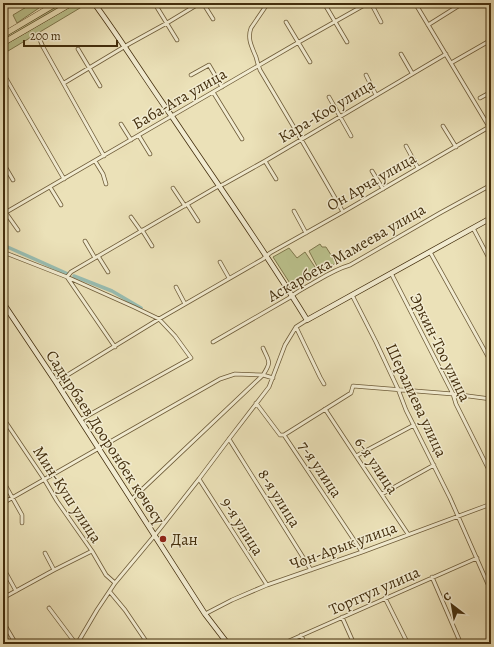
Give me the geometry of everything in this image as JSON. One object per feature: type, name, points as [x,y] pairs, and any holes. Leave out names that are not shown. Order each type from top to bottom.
[{"type":"main road","points":[[3,35],[58,3]]},
{"type":"main road","points":[[3,43],[72,3]]},
{"type":"street","points":[[94,3],[125,46],[266,256],[307,320]]},
{"type":"street","points":[[64,83],[125,46],[202,3],[213,19]]},
{"type":"street","points":[[268,3],[251,28],[250,44],[260,70],[344,212]]},
{"type":"street","points":[[324,3],[347,42]]},
{"type":"street","points":[[369,3],[381,22]]},
{"type":"street","name":"Баба-Ата улица","points":[[5,214],[299,42],[369,3]]},
{"type":"street","points":[[415,3],[490,128]]},
{"type":"street","points":[[428,25],[464,3]]},
{"type":"street","points":[[155,4],[177,40]]},
{"type":"street","points":[[286,22],[296,41],[299,42],[310,62]]},
{"type":"street","points":[[40,40],[43,48],[104,156]]},
{"type":"street","points":[[451,63],[491,40]]},
{"type":"street","points":[[78,49],[100,86]]},
{"type":"street","points":[[401,54],[412,73]]},
{"type":"street","name":"Кара-Коо улица","points":[[67,277],[71,272],[96,257],[446,54]]},
{"type":"street","points":[[191,75],[209,65],[222,87]]},
{"type":"street","points":[[3,73],[64,179]]},
{"type":"street","points":[[366,75],[376,95]]},
{"type":"street","points":[[213,92],[242,139]]},
{"type":"street","points":[[480,98],[491,92]]},
{"type":"street","points":[[329,97],[350,136]]},
{"type":"street","points":[[121,124],[131,140]]},
{"type":"street","points":[[443,126],[456,147]]},
{"type":"street","name":"Он Арча улица","points":[[56,382],[159,319],[263,259],[270,253],[490,128]]},
{"type":"street","points":[[139,136],[150,154]]},
{"type":"street","points":[[406,146],[418,168]]},
{"type":"street","points":[[265,160],[276,179]]},
{"type":"street","points":[[95,161],[103,174],[106,184]]},
{"type":"street","points":[[3,163],[13,180]]},
{"type":"street","points":[[372,171],[382,189]]},
{"type":"street","name":"Аскарбека Мамеева улица","points":[[213,342],[332,271],[350,265],[491,185]]},
{"type":"street","points":[[50,187],[61,206]]},
{"type":"street","points":[[173,188],[198,221]]},
{"type":"street","points":[[294,211],[306,233]]},
{"type":"street","points":[[5,214],[18,230]]},
{"type":"street","points":[[132,217],[152,246]]},
{"type":"street","points":[[49,608],[77,644],[115,583],[199,479],[269,387],[285,345],[296,328],[307,320],[491,218]]},
{"type":"street","points":[[473,228],[491,262]]},
{"type":"street","points":[[85,241],[108,272]]},
{"type":"street","points":[[3,252],[67,277],[159,319],[175,336],[191,358],[80,420]]},
{"type":"street","points":[[430,252],[491,362]]},
{"type":"street","points":[[220,262],[229,278]]},
{"type":"street","name":"Эркин-Тоо улица","points":[[391,273],[453,394],[456,404],[491,474]]},
{"type":"street","points":[[67,277],[115,347]]},
{"type":"street","points":[[176,287],[185,304]]},
{"type":"street","name":"Шералиева улица","points":[[352,295],[376,342],[406,410],[450,498],[491,591]]},
{"type":"street","name":"Садырбаев Дооронбек көчөсү","points":[[3,303],[99,448],[205,614],[228,644]]},
{"type":"street","points":[[296,328],[324,384]]},
{"type":"street","points":[[131,500],[263,375],[269,367],[269,364],[263,348]]},
{"type":"street","points":[[3,503],[220,379],[235,374],[263,375],[273,378]]},
{"type":"street","points":[[284,435],[351,393],[353,386],[453,394],[491,399]]},
{"type":"street","name":"7-я улица","points":[[256,403],[280,435],[284,435],[362,552]]},
{"type":"street","name":"6-я улица","points":[[325,409],[408,534]]},
{"type":"street","name":"Мин-Куш улица","points":[[3,418],[57,501],[92,551],[106,575],[115,583]]},
{"type":"street","points":[[356,456],[414,425]]},
{"type":"street","name":"8-я улица","points":[[228,439],[311,570]]},
{"type":"street","points":[[382,494],[434,465]]},
{"type":"street","name":"9-я улица","points":[[199,479],[267,585]]},
{"type":"street","points":[[3,481],[22,515],[22,523]]},
{"type":"street","name":"Чон-Арык улица","points":[[205,614],[232,600],[267,585],[362,552],[491,504]]},
{"type":"street","points":[[3,598],[92,551]]},
{"type":"street","points":[[44,553],[54,570]]},
{"type":"street","name":"Тортгул улица","points":[[282,644],[476,558]]},
{"type":"street","points":[[6,573],[16,590]]},
{"type":"street","points":[[432,577],[461,644]]},
{"type":"street","points":[[110,592],[125,610],[148,644]]},
{"type":"street","points":[[386,598],[408,644]]},
{"type":"street","points":[[342,618],[354,644]]},
{"type":"street","points":[[3,622],[16,644]]},
{"type":"street","points":[[301,635],[305,644]]},
{"type":"green space","points":[[33,3],[44,3],[17,23],[13,15]]},
{"type":"green space","points":[[63,3],[66,3],[3,40],[3,38]]},
{"type":"green space","points":[[77,3],[86,3],[3,54],[3,46]]},
{"type":"green space","points":[[320,244],[322,247],[326,247],[336,263],[320,272],[309,251]]},
{"type":"green space","points":[[289,248],[297,258],[305,252],[319,273],[293,288],[273,257]]},
{"type":"waterway","points":[[3,245],[68,274]]},
{"type":"waterway","points":[[74,276],[112,291],[141,308]]},
{"type":"place","name":"Дан","points":[[163,539]]}]
